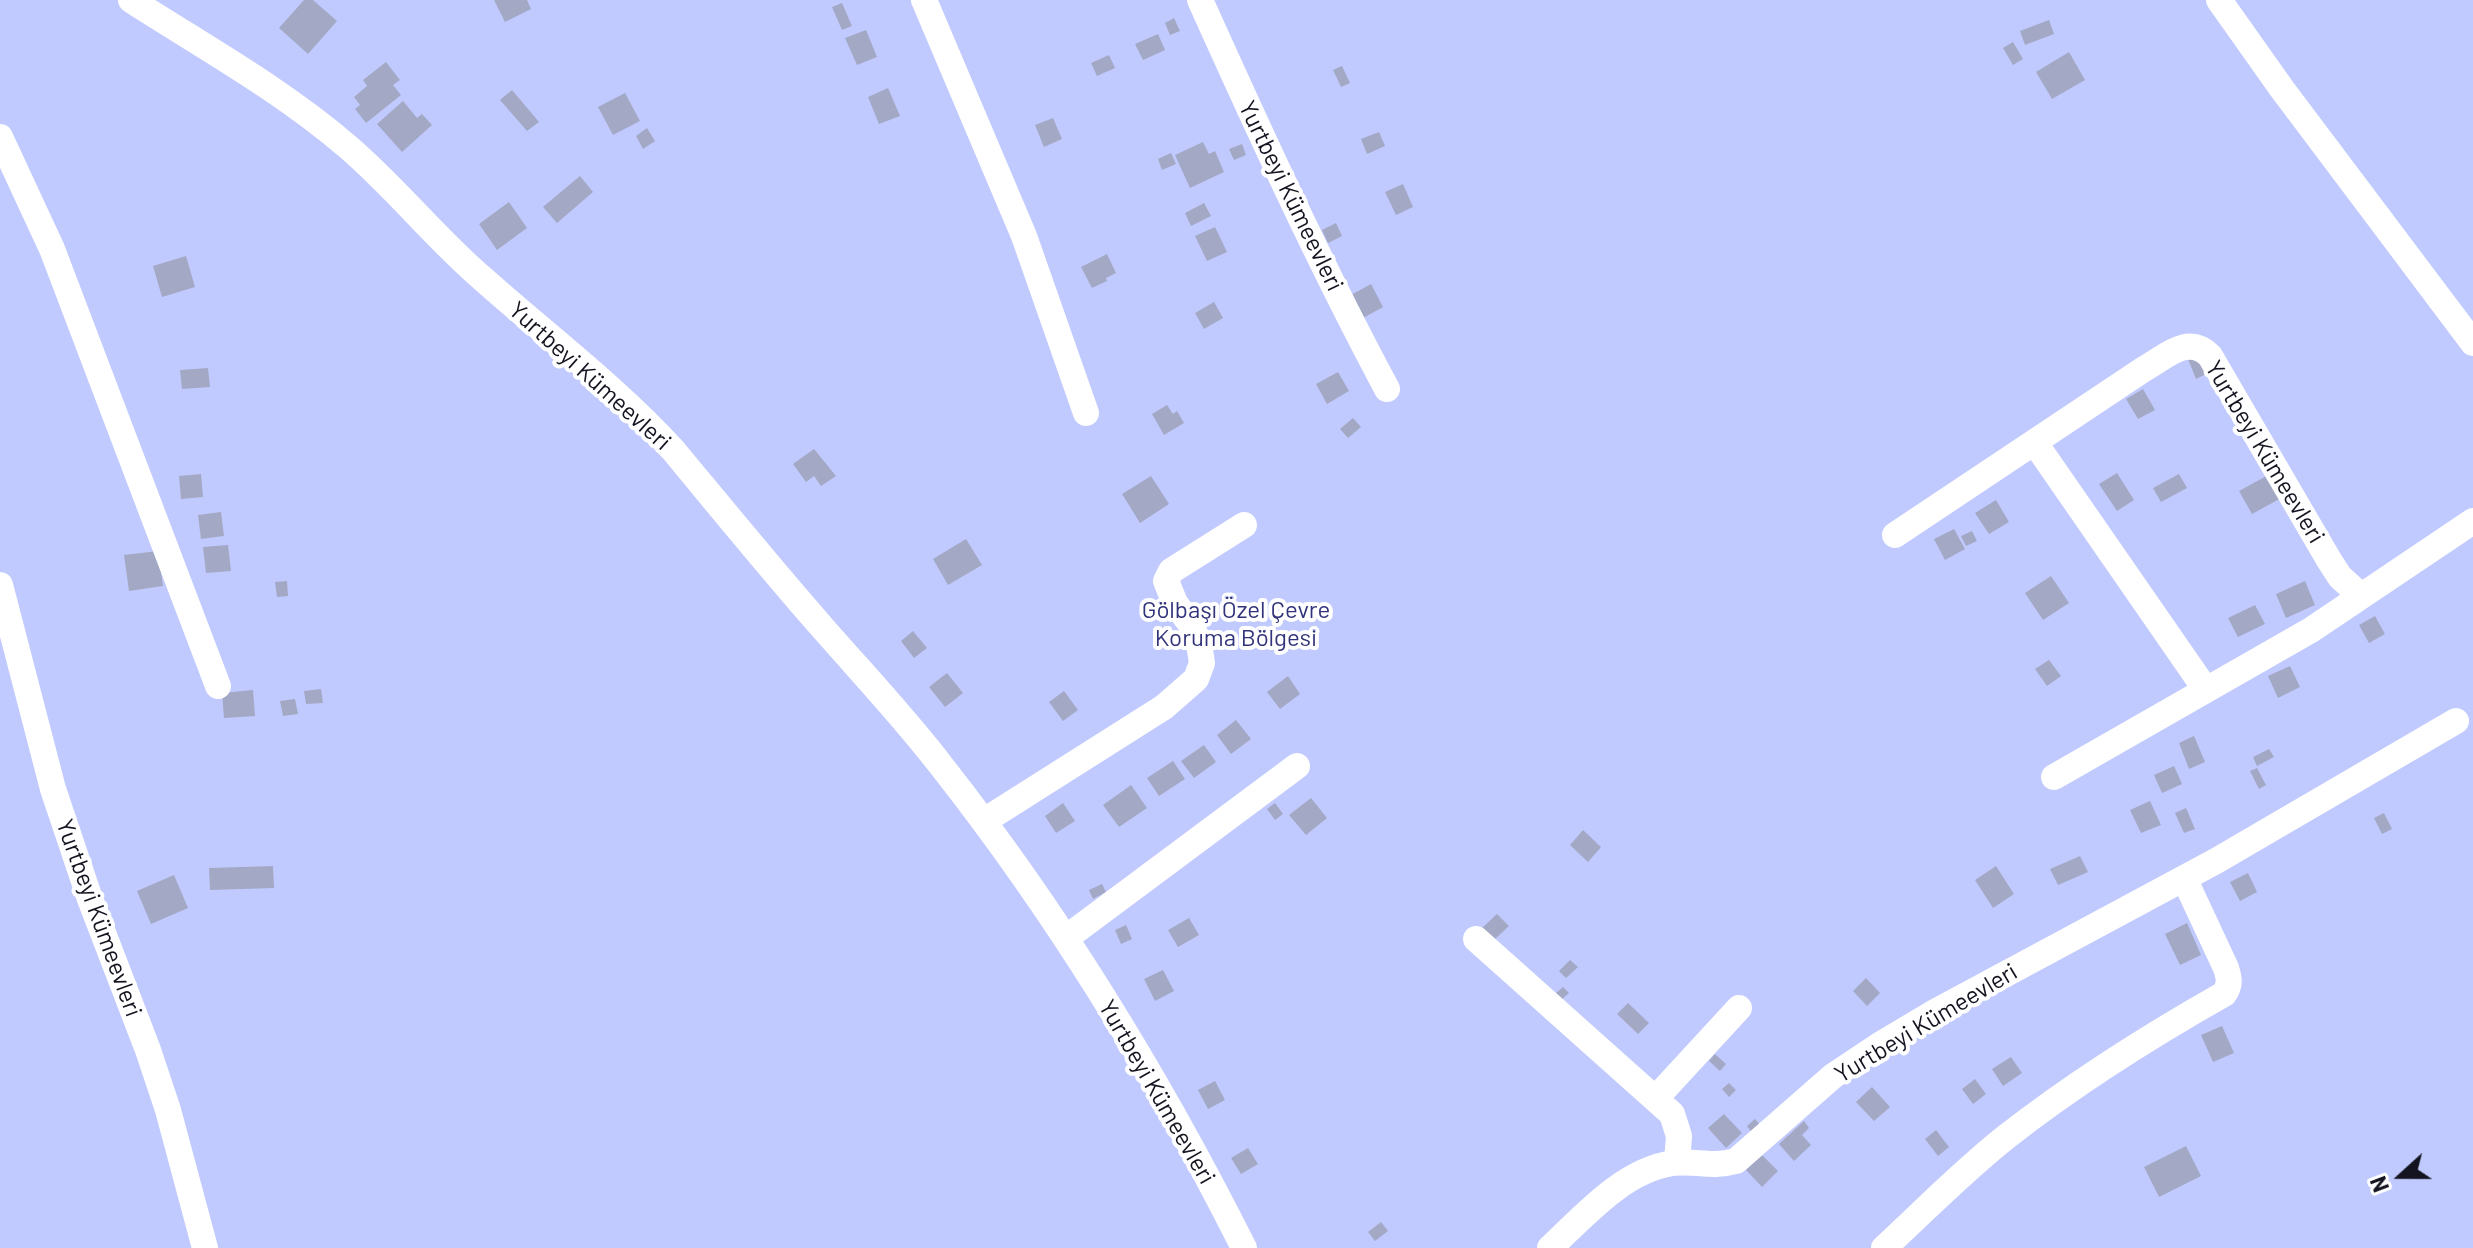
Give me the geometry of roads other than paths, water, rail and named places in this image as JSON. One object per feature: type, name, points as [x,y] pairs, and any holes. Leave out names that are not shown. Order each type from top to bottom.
[{"type":"street","name":"Yurtbeyi Kümeevleri","points":[[131,0],[319,123],[351,149],[466,264],[647,422],[923,743],[984,821],[1066,938],[1177,1119],[1244,1248]]},
{"type":"street","points":[[924,0],[1024,236],[1086,413]]},
{"type":"street","name":"Yurtbeyi Kümeevleri","points":[[1200,0],[1268,149],[1387,389]]},
{"type":"street","points":[[2219,0],[2300,114],[2473,343]]},
{"type":"street","points":[[0,137],[52,249],[218,686]]},
{"type":"street","name":"Yurtbeyi Kümeevleri","points":[[1895,535],[2168,355],[2183,347],[2201,347],[2210,356],[2329,560],[2340,577],[2360,595]]},
{"type":"street","points":[[2035,443],[2206,690]]},
{"type":"street","points":[[2054,777],[2311,630],[2473,521]]},
{"type":"street","points":[[984,821],[1164,707],[1196,679],[1202,663],[1199,644],[1192,626],[1169,593],[1166,581],[1171,571],[1244,525]]},
{"type":"street","name":"Yurtbeyi Kümeevleri","points":[[0,585],[53,789],[168,1110],[205,1248]]},
{"type":"street","name":"Yurtbeyi Kümeevleri","points":[[1550,1248],[1624,1182],[1657,1166],[1677,1162],[1714,1165],[1736,1161],[1833,1076],[1878,1046],[2184,878],[2456,721]]},
{"type":"street","points":[[1066,938],[1297,766]]},
{"type":"street","points":[[1884,1248],[2015,1130],[2125,1052],[2224,994],[2230,980],[2226,968],[2184,878]]},
{"type":"street","points":[[1476,939],[1672,1114],[1679,1136],[1677,1162]]},
{"type":"street","points":[[1656,1098],[1739,1008]]},
{"type":"park label","name":"Gölbaşı Özel Çevre Koruma Bölgesi","points":[[1236,624]]}]
